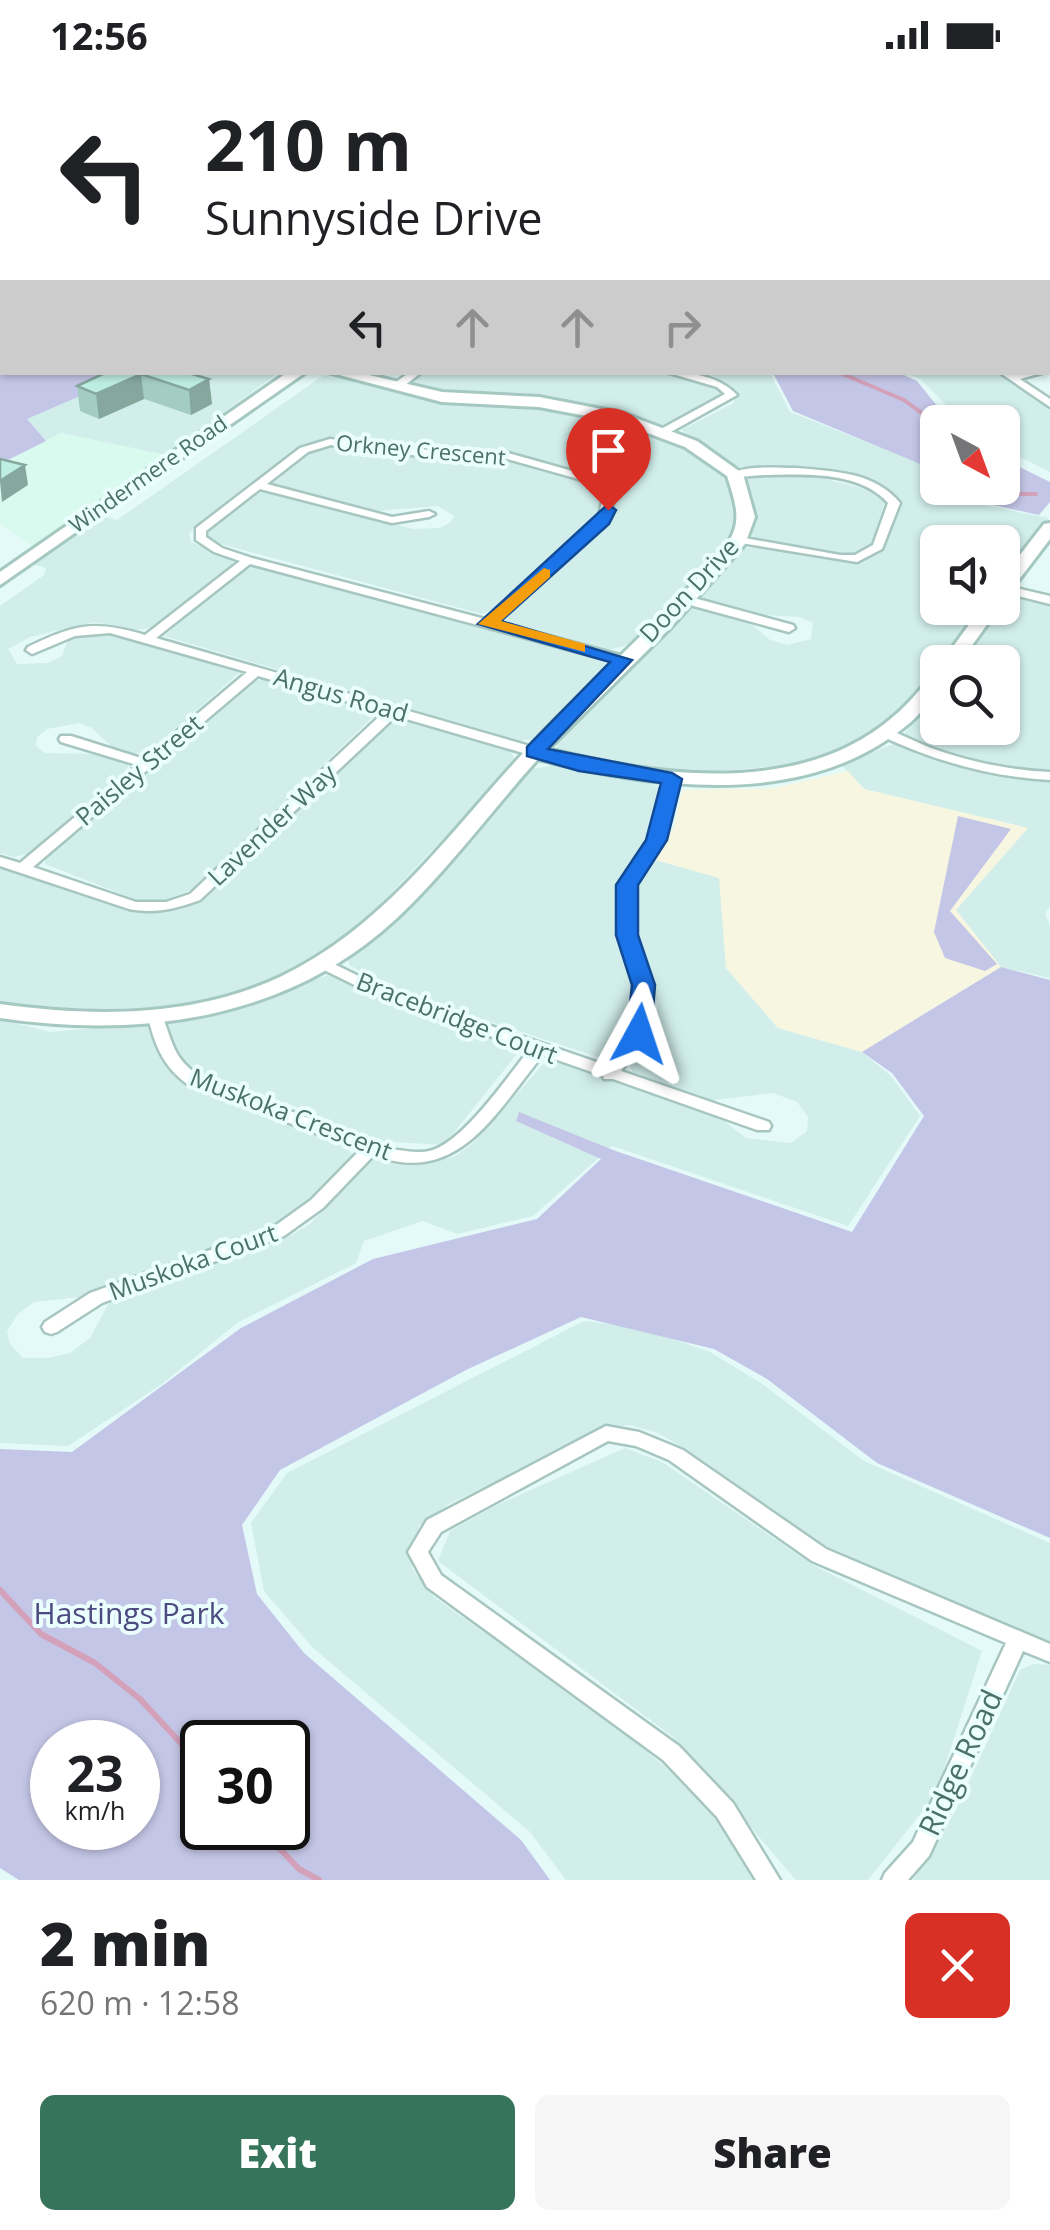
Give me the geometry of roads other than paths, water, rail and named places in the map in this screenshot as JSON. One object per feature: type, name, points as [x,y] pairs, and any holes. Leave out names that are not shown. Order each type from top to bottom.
[{"type":"street","name":"Windermere Road","points":[[0,580],[295,375]]},
{"type":"street","points":[[346,375],[442,397],[539,402],[665,431],[735,474],[807,470],[884,490],[894,503],[878,547],[857,559],[739,540]]},
{"type":"street","points":[[396,387],[413,375]]},
{"type":"street","points":[[665,431],[732,395],[721,386],[682,375]]},
{"type":"street","points":[[1009,375],[1050,404]]},
{"type":"street","name":"Orkney Crescent","points":[[488,624],[603,520],[609,498],[597,481],[508,456],[330,442],[304,450],[200,530],[200,538],[208,545],[248,560],[488,624],[623,660]]},
{"type":"street","name":"Doon Drive","points":[[0,1011],[80,1022],[156,1016],[238,1000],[323,964],[368,933],[534,752],[739,540],[747,517],[735,474]]},
{"type":"street","points":[[258,485],[392,520],[429,514]]},
{"type":"street","points":[[1020,568],[1050,528]]},
{"type":"street","points":[[148,639],[248,560]]},
{"type":"street","points":[[1020,594],[1050,600]]},
{"type":"street","points":[[682,599],[789,628]]},
{"type":"street","name":"Angus Road","points":[[32,650],[66,633],[91,627],[148,639],[534,752]]},
{"type":"street","name":"Paisley Street","points":[[22,869],[256,671]]},
{"type":"street","points":[[534,752],[594,768],[672,779],[734,778],[804,768],[886,734],[920,705]]},
{"type":"street","name":"Lavender Way","points":[[0,861],[150,909],[196,898],[393,711]]},
{"type":"street","points":[[886,734],[933,754],[1012,772],[1050,776]]},
{"type":"street","points":[[66,739],[146,764]]},
{"type":"street","points":[[610,1075],[639,1034],[644,1011],[644,985],[627,935],[627,885],[656,840],[672,779]]},
{"type":"street","name":"Bracebridge Court","points":[[323,964],[384,994],[763,1126]]},
{"type":"street","name":"Muskoka Crescent","points":[[156,1016],[166,1054],[176,1069],[193,1080],[397,1156],[436,1156],[457,1144],[538,1050]]},
{"type":"street","name":"Muskoka Court","points":[[52,1326],[96,1298],[288,1227],[317,1204],[370,1148]]},
{"type":"street","points":[[769,1880],[725,1810],[671,1753],[434,1582],[418,1552],[434,1526],[606,1433],[639,1439],[676,1455],[819,1555],[1050,1653]]},
{"type":"street","name":"Ridge Road","points":[[894,1880],[922,1850],[1018,1639]]},
{"type":"waterway","points":[[845,375],[904,400],[920,412]]},
{"type":"waterway","points":[[1020,494],[1036,494]]},
{"type":"waterway","points":[[0,1590],[41,1634],[95,1663],[140,1699],[180,1742]]},
{"type":"waterway","points":[[281,1850],[299,1869],[319,1880]]},
{"type":"park label","name":"Hastings Park","points":[[129,1614]]}]
